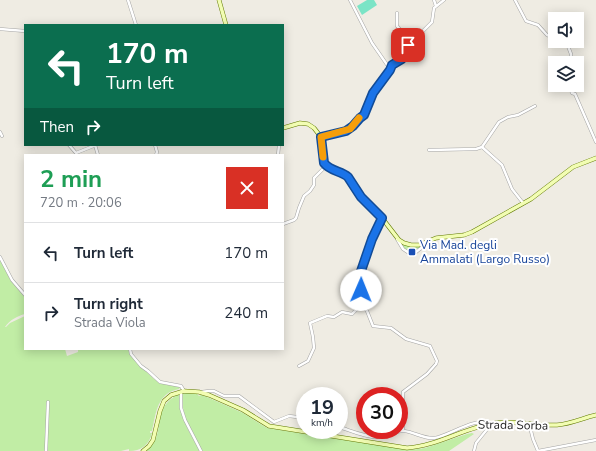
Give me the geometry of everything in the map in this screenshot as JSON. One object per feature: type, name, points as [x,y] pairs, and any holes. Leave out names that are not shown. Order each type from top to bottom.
[{"type":"street","points":[[128,0],[136,24]]},
{"type":"street","points":[[219,0],[226,24]]},
{"type":"street","points":[[350,0],[372,43],[390,70]]},
{"type":"street","points":[[434,0],[436,6]]},
{"type":"street","points":[[321,137],[346,131],[364,115],[373,93],[392,65],[402,59],[404,50],[408,45],[420,36],[432,22],[432,15],[436,6],[444,0]]},
{"type":"street","points":[[515,0],[526,21],[538,25],[548,36]]},
{"type":"street","points":[[397,14],[397,26],[404,34],[408,45]]},
{"type":"street","points":[[0,29],[24,31]]},
{"type":"street","points":[[572,92],[575,94],[596,142]]},
{"type":"street","points":[[429,150],[469,150],[482,147],[502,119],[518,115],[535,106]]},
{"type":"street","points":[[284,128],[300,123],[308,124],[314,128],[321,137],[323,161],[326,166],[345,174],[348,177],[361,197],[382,218],[403,249],[409,253],[419,250],[431,240]]},
{"type":"street","points":[[0,132],[2,136]]},
{"type":"street","points":[[75,154],[94,146]]},
{"type":"street","points":[[482,147],[502,165],[512,190],[523,204]]},
{"type":"street","points":[[393,233],[404,243],[419,245],[440,237],[469,233],[523,204],[573,167],[596,158]]},
{"type":"street","points":[[284,224],[296,218],[298,208],[304,196],[314,185],[314,178],[326,166]]},
{"type":"street","points":[[382,218],[372,239],[359,278],[362,304],[367,311],[373,326],[390,328],[406,339],[428,345],[431,347],[437,361],[427,374],[408,388]]},
{"type":"street","points":[[0,257],[12,280],[24,294]]},
{"type":"street","points":[[299,366],[308,361],[314,348],[310,323],[326,316],[334,316],[342,312],[352,314],[362,304]]},
{"type":"street","points":[[130,350],[131,354],[141,366],[160,382],[181,386],[181,408],[184,420],[201,451]]},
{"type":"street","points":[[142,451],[149,446],[153,440],[162,403],[169,396],[182,391],[209,391],[224,396],[239,396],[274,422],[293,416],[296,416]]},
{"type":"street","points":[[199,392],[243,410],[269,426],[397,447],[407,448],[424,446],[490,424]]},
{"type":"street","points":[[46,451],[48,402]]},
{"type":"street","name":"Strada Sorba","points":[[408,432],[434,438],[476,423],[529,423],[556,425],[596,415]]},
{"type":"street","points":[[529,423],[538,451],[596,440]]},
{"type":"street","points":[[474,451],[476,444],[490,424]]},
{"type":"green space","points":[[367,0],[374,0],[377,5],[362,15],[357,6]]},
{"type":"green space","points":[[401,243],[419,248],[413,251],[408,251],[402,246]]},
{"type":"green space","points":[[0,260],[11,281],[24,296],[24,314],[9,322],[5,327],[24,316],[24,350],[65,350],[67,356],[78,352],[78,350],[128,350],[130,355],[154,379],[159,382],[180,387],[162,399],[156,411],[152,431],[150,431],[150,433],[152,433],[151,437],[147,444],[137,450],[0,451]]},
{"type":"green space","points":[[180,394],[183,417],[188,430],[200,451],[146,451],[153,445],[158,430],[161,413],[165,406],[171,399]]},
{"type":"green space","points":[[182,394],[197,394],[199,396],[201,395],[207,397],[243,413],[267,428],[296,432],[296,439],[338,439],[410,450],[425,448],[467,434],[474,434],[449,451],[202,451],[190,430],[185,417]]},
{"type":"slow traffic","points":[[323,157],[321,137],[346,131],[350,129],[359,118]]},
{"type":"place","name":"Via Mad. degli Ammalati (Largo Russo)","points":[[412,252]]},
{"type":"route","points":[[361,290],[359,283],[360,274],[372,239],[382,218],[361,197],[351,180],[345,174],[326,166],[323,159],[321,137],[350,129],[364,115],[373,93],[392,65],[402,59],[404,50],[408,45]]}]
